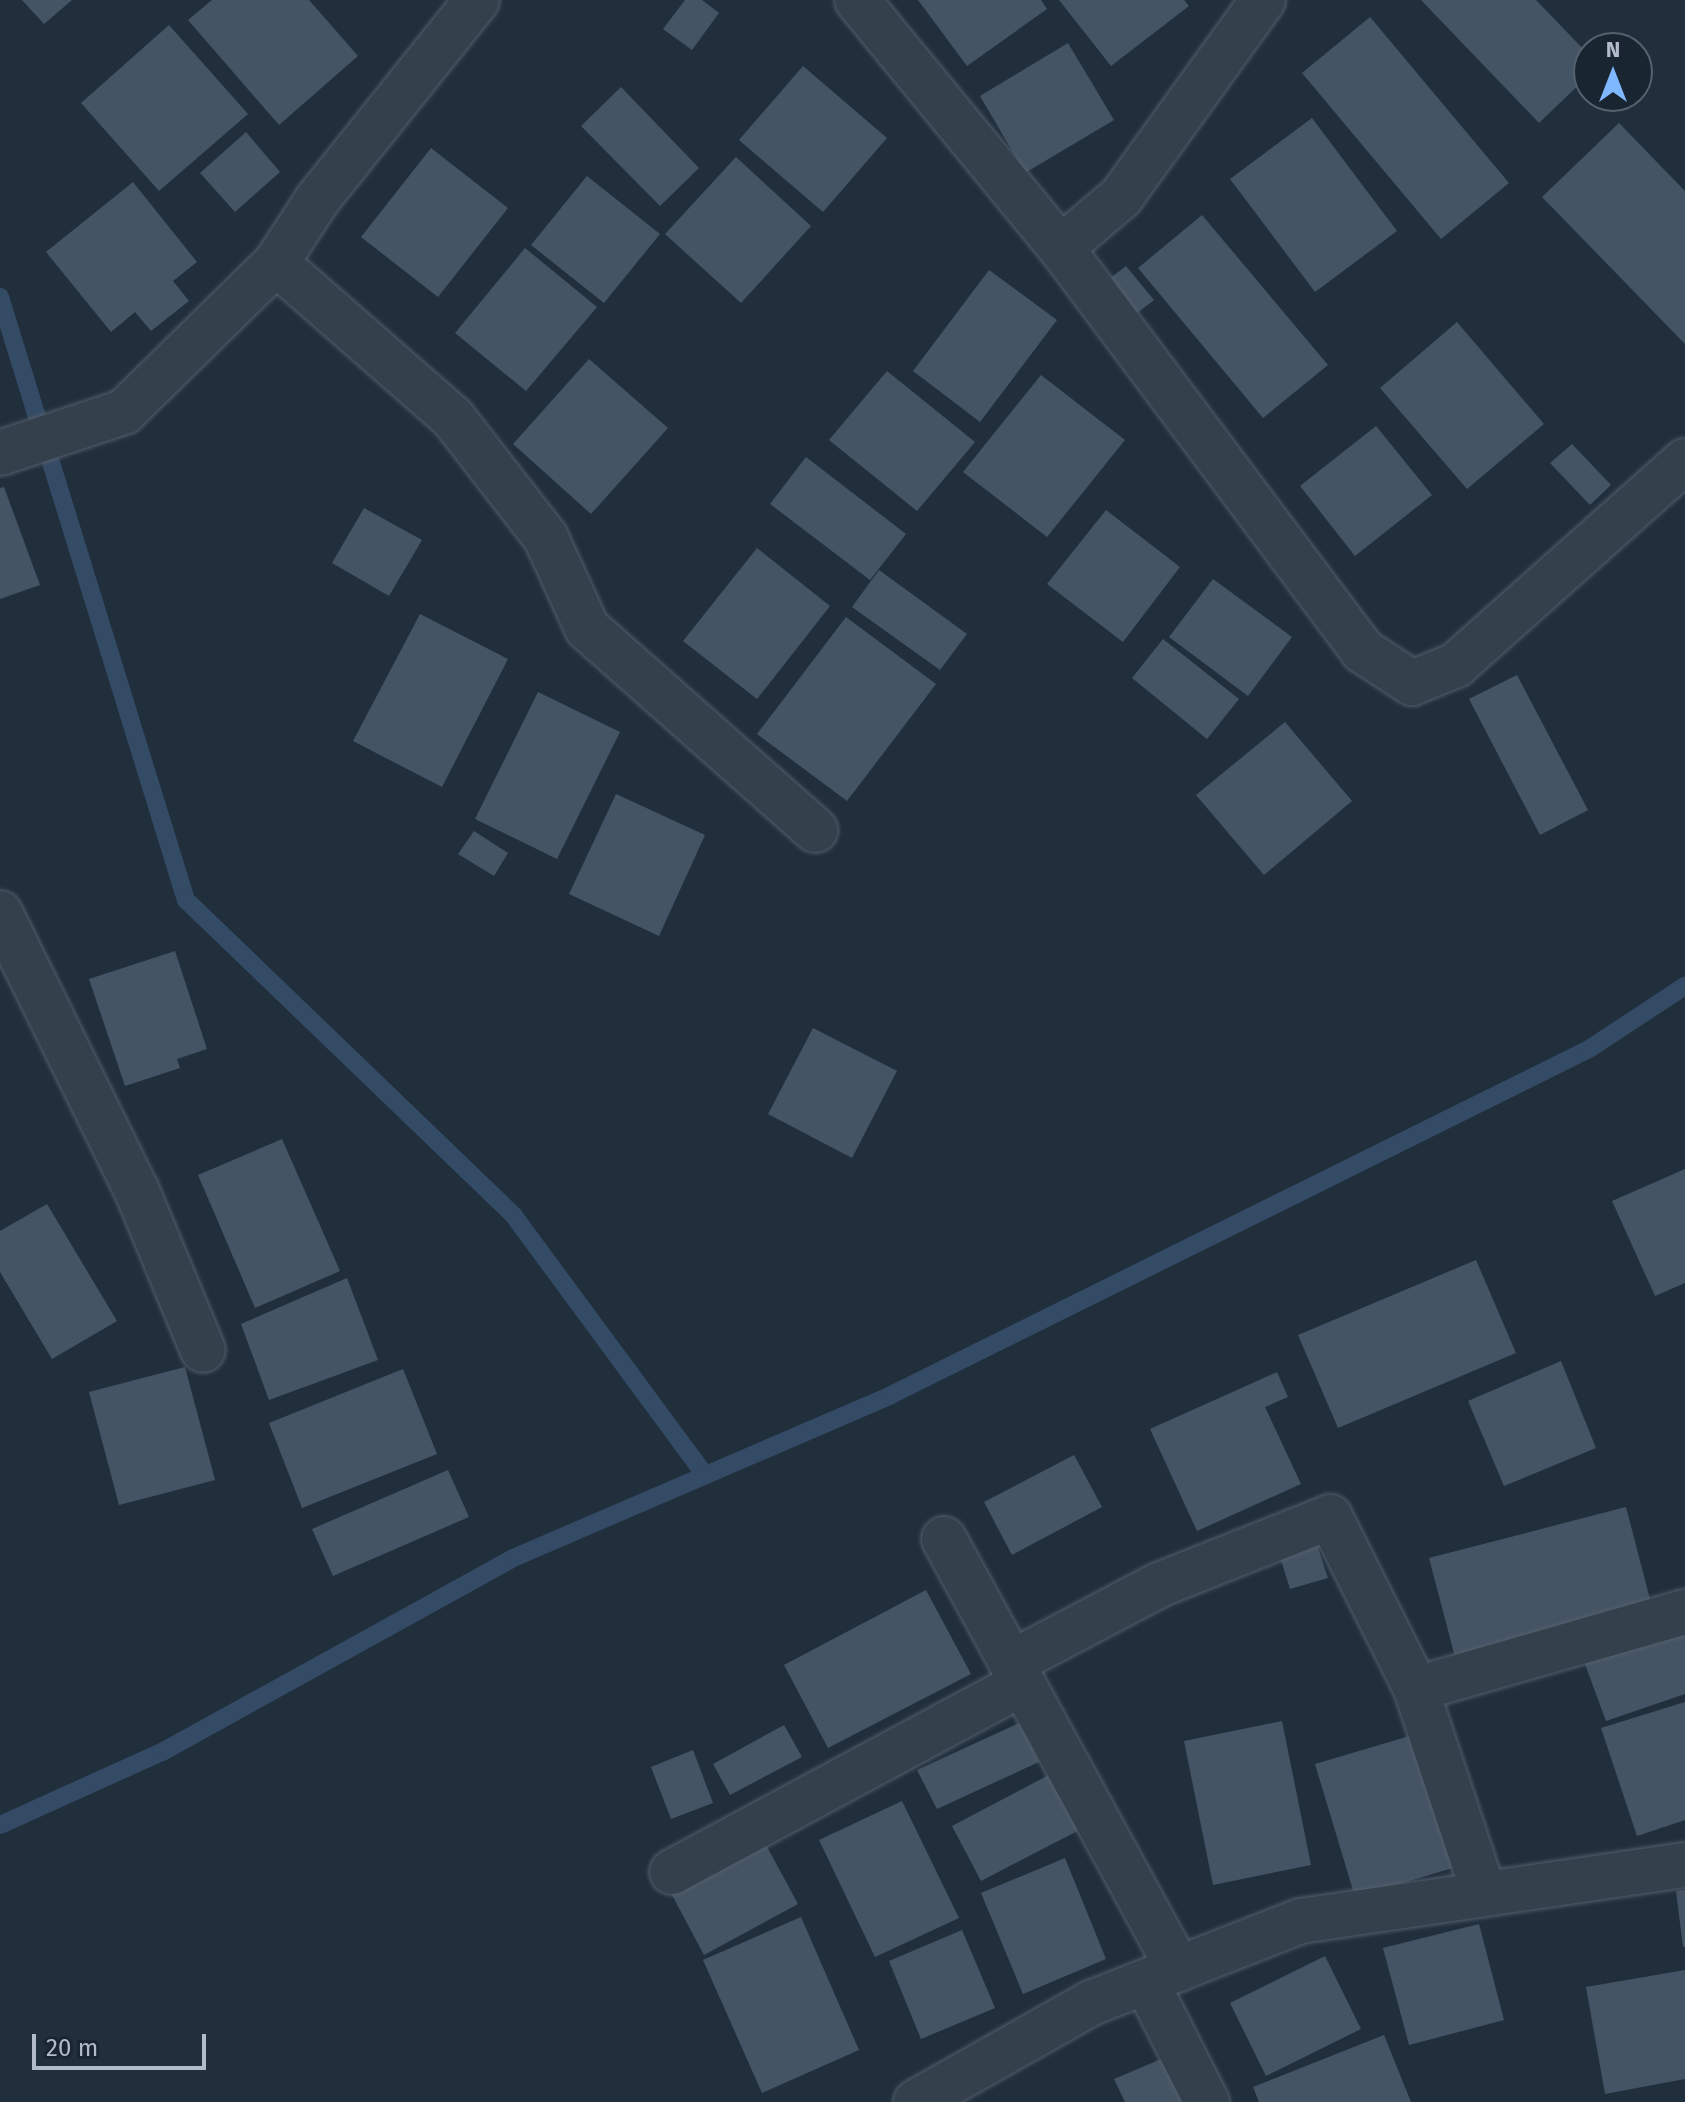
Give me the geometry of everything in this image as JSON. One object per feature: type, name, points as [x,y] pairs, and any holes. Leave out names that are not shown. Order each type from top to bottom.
[{"type":"street","points":[[0,453],[124,412],[276,263],[317,200],[477,0]]},
{"type":"street","points":[[857,0],[1061,248],[1363,651],[1412,683],[1456,665],[1685,461]]},
{"type":"street","points":[[1061,248],[1121,197],[1263,0]]},
{"type":"street","points":[[276,263],[453,418],[546,538],[587,628],[815,830]]},
{"type":"street","points":[[0,913],[137,1191],[203,1350]]},
{"type":"street","points":[[672,1872],[1016,1674],[1159,1585],[1330,1517],[1416,1689],[1484,1894]]},
{"type":"street","points":[[944,1539],[1016,1674],[1162,1975],[1207,2102]]},
{"type":"street","points":[[1416,1689],[1685,1612]]},
{"type":"street","points":[[916,2102],[1091,2003],[1300,1921],[1685,1865]]},
{"type":"building","points":[[22,0],[72,0],[44,24]]},
{"type":"building","points":[[212,0],[309,0],[358,56],[279,125],[188,20]]},
{"type":"building","points":[[685,0],[702,0],[719,13],[692,50],[663,29]]},
{"type":"building","points":[[918,0],[1041,0],[1047,9],[967,66]]},
{"type":"building","points":[[1059,0],[1184,0],[1189,6],[1111,66]]},
{"type":"building","points":[[1421,0],[1536,0],[1573,38],[1573,90],[1539,123]]},
{"type":"building","points":[[1370,17],[1509,183],[1441,239],[1302,73]]},
{"type":"building","points":[[169,25],[248,114],[159,191],[81,103]]},
{"type":"building","points":[[1068,43],[1114,120],[1025,173],[980,96]]},
{"type":"building","points":[[803,66],[887,138],[823,212],[739,140]]},
{"type":"building","points":[[621,87],[699,168],[660,206],[581,126]]},
{"type":"building","points":[[1312,118],[1397,231],[1315,292],[1230,179]]},
{"type":"building","points":[[1619,123],[1685,191],[1685,344],[1542,197]]},
{"type":"building","points":[[246,132],[280,172],[235,212],[200,173]]},
{"type":"building","points":[[431,148],[508,208],[438,297],[361,237]]},
{"type":"building","points":[[736,157],[811,226],[741,303],[665,234]]},
{"type":"building","points":[[587,176],[660,234],[604,303],[531,245]]},
{"type":"building","points":[[133,182],[197,262],[173,281],[189,301],[151,331],[135,312],[111,332],[46,252]]},
{"type":"building","points":[[1202,215],[1328,365],[1263,418],[1138,268]]},
{"type":"building","points":[[525,248],[597,307],[526,391],[455,333]]},
{"type":"building","points":[[1126,266],[1154,300],[1132,317],[1104,283]]},
{"type":"building","points":[[989,270],[1057,320],[980,422],[913,371]]},
{"type":"building","points":[[1457,322],[1544,424],[1467,489],[1380,388]]},
{"type":"building","points":[[589,359],[668,428],[591,514],[513,444]]},
{"type":"building","points":[[887,371],[975,442],[917,511],[829,440]]},
{"type":"building","points":[[1041,375],[1125,440],[1047,537],[963,472]]},
{"type":"building","points":[[1376,426],[1432,495],[1355,556],[1300,486]]},
{"type":"building","points":[[1572,444],[1611,485],[1590,505],[1550,463]]},
{"type":"building","points":[[806,457],[906,534],[870,580],[770,504]]},
{"type":"building","points":[[4,487],[40,585],[0,599],[0,488]]},
{"type":"building","points":[[364,508],[422,540],[389,596],[332,563]]},
{"type":"building","points":[[1106,510],[1180,567],[1123,642],[1047,584]]},
{"type":"building","points":[[757,548],[830,606],[757,699],[683,641]]},
{"type":"building","points":[[879,570],[967,634],[940,670],[852,607]]},
{"type":"building","points":[[1213,579],[1292,637],[1248,696],[1169,637]]},
{"type":"building","points":[[420,614],[508,659],[442,787],[353,741]]},
{"type":"building","points":[[846,617],[936,684],[847,801],[757,734]]},
{"type":"building","points":[[1163,639],[1239,699],[1207,739],[1132,678]]},
{"type":"building","points":[[1517,675],[1588,810],[1540,835],[1469,699]]},
{"type":"building","points":[[538,692],[620,732],[557,859],[475,819]]},
{"type":"building","points":[[1285,722],[1352,801],[1264,875],[1196,795]]},
{"type":"building","points":[[616,794],[705,835],[659,936],[569,894]]},
{"type":"building","points":[[474,831],[508,853],[494,876],[458,854]]},
{"type":"building","points":[[175,951],[207,1049],[177,1059],[180,1068],[125,1086],[89,979]]},
{"type":"building","points":[[813,1028],[897,1071],[852,1158],[768,1114]]},
{"type":"building","points":[[282,1139],[340,1271],[255,1308],[198,1175]]},
{"type":"building","points":[[1685,1169],[1685,1283],[1655,1296],[1612,1201]]},
{"type":"building","points":[[47,1204],[117,1321],[52,1359],[0,1272],[0,1231]]},
{"type":"building","points":[[1476,1260],[1516,1353],[1338,1428],[1298,1335]]},
{"type":"building","points":[[347,1278],[378,1360],[269,1400],[241,1324]]},
{"type":"building","points":[[1561,1361],[1596,1448],[1504,1486],[1468,1401]]},
{"type":"building","points":[[185,1367],[215,1480],[119,1505],[89,1392]]},
{"type":"building","points":[[403,1369],[437,1454],[302,1508],[269,1423]]},
{"type":"building","points":[[1277,1372],[1288,1397],[1265,1407],[1301,1484],[1197,1531],[1150,1429]]},
{"type":"building","points":[[1074,1455],[1102,1507],[1012,1555],[984,1502]]},
{"type":"building","points":[[448,1470],[469,1517],[333,1576],[312,1529]]},
{"type":"building","points":[[1626,1507],[1652,1607],[1455,1657],[1429,1558]]},
{"type":"building","points":[[1317,1545],[1328,1578],[1290,1589],[1280,1557]]},
{"type":"building","points":[[926,1590],[971,1674],[828,1748],[784,1665]]},
{"type":"building","points":[[1685,1625],[1685,1694],[1606,1721],[1582,1656]]},
{"type":"building","points":[[1685,1702],[1685,1820],[1637,1836],[1601,1728]]},
{"type":"building","points":[[1282,1721],[1311,1865],[1213,1885],[1184,1741]]},
{"type":"building","points":[[1021,1722],[1039,1762],[937,1809],[917,1770]]},
{"type":"building","points":[[784,1725],[802,1757],[730,1795],[713,1764]]},
{"type":"building","points":[[1423,1732],[1463,1865],[1355,1897],[1315,1764]]},
{"type":"building","points":[[693,1750],[713,1803],[671,1819],[651,1767]]},
{"type":"building","points":[[1062,1768],[1091,1824],[981,1881],[952,1826]]},
{"type":"building","points":[[902,1801],[959,1918],[875,1957],[819,1840]]},
{"type":"building","points":[[765,1843],[798,1904],[704,1955],[671,1893]]},
{"type":"building","points":[[1065,1858],[1106,1959],[1023,1994],[981,1893]]},
{"type":"building","points":[[1685,1890],[1685,1947],[1683,1947],[1676,1891]]},
{"type":"building","points":[[801,1917],[859,2050],[762,2093],[703,1960]]},
{"type":"building","points":[[1479,1924],[1504,2020],[1409,2045],[1383,1948]]},
{"type":"building","points":[[962,1930],[995,2008],[921,2039],[889,1961]]},
{"type":"building","points":[[1325,1956],[1361,2029],[1266,2076],[1230,2003]]},
{"type":"building","points":[[1685,1970],[1685,2079],[1605,2094],[1586,1987]]},
{"type":"building","points":[[1384,2035],[1411,2102],[1259,2102],[1253,2087]]},
{"type":"building","points":[[1166,2057],[1186,2102],[1125,2102],[1114,2079]]},
{"type":"waterway","points":[[0,297],[186,900],[514,1216],[705,1475]]},
{"type":"waterway","points":[[0,1825],[162,1752],[511,1559],[891,1395],[1589,1049],[1685,986]]}]
